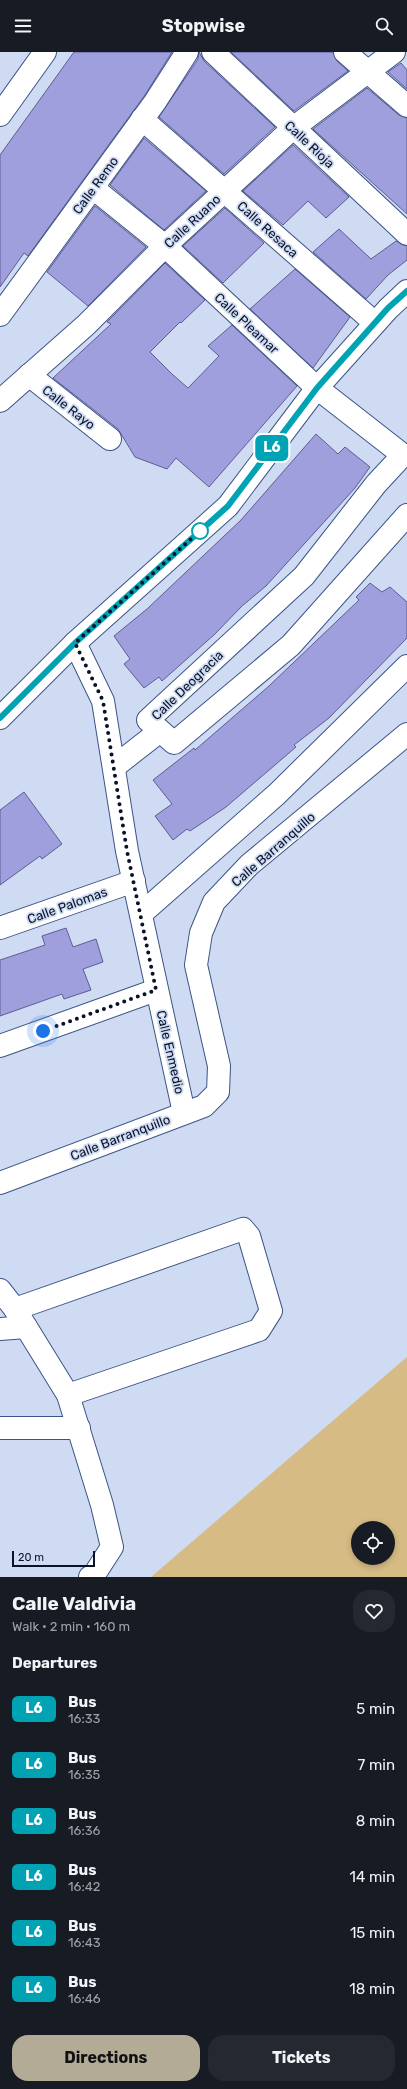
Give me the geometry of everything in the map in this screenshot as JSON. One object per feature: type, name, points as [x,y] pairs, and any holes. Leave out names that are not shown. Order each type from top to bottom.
[{"type":"street","points":[[0,115],[46,52]]},
{"type":"street","name":"Calle Remo","points":[[0,315],[93,188],[187,52]]},
{"type":"street","name":"Calle Rioja","points":[[213,52],[407,234]]},
{"type":"street","points":[[345,52],[407,106]]},
{"type":"street","name":"Calle Ruano","points":[[0,401],[86,324],[164,246],[293,128],[394,52]]},
{"type":"street","name":"Calle Resaca","points":[[142,119],[225,190],[374,324]]},
{"type":"street","name":"Calle Pleamar","points":[[93,188],[164,246],[317,388],[403,455]]},
{"type":"street","points":[[0,718],[75,643],[228,506],[317,388],[374,324],[407,291]]},
{"type":"street","name":"Calle Rayo","points":[[29,376],[110,439]]},
{"type":"street","name":"Calle Deogracia","points":[[403,455],[376,484],[304,576],[148,720],[174,743],[291,645],[407,514]]},
{"type":"street","name":"Calle Enmedio","points":[[75,643],[103,701],[134,881],[156,990],[184,1113]]},
{"type":"street","points":[[141,914],[277,794],[407,666]]},
{"type":"street","points":[[114,767],[160,731]]},
{"type":"street","name":"Calle Barranquillo","points":[[0,1183],[204,1106],[218,1092],[219,1066],[196,965],[200,933],[214,902],[249,866],[407,734]]},
{"type":"street","name":"Calle Palomas","points":[[0,928],[134,881]]},
{"type":"street","points":[[0,1046],[156,990]]},
{"type":"street","points":[[0,1329],[20,1318],[243,1229],[249,1236],[271,1311],[259,1330],[68,1395]]},
{"type":"street","points":[[0,1290],[20,1318],[68,1395],[79,1428],[102,1505],[112,1547],[94,1575],[90,1577]]},
{"type":"street","points":[[0,1428],[79,1428]]},
{"type":"shaded area","points":[[407,1357],[407,1577],[151,1577]]},
{"type":"building","points":[[74,52],[172,52],[145,95],[28,256],[24,253],[0,287],[0,155]]},
{"type":"building","points":[[199,52],[204,61],[275,127],[224,174],[159,117],[198,59]]},
{"type":"building","points":[[231,52],[333,52],[337,61],[348,71],[294,111]]},
{"type":"building","points":[[401,63],[407,70],[407,89],[388,72]]},
{"type":"building","points":[[367,88],[399,115],[407,118],[407,214],[313,129]]},
{"type":"building","points":[[144,138],[206,191],[164,230],[110,185]]},
{"type":"building","points":[[293,145],[349,197],[326,218],[308,201],[283,225],[243,191]]},
{"type":"building","points":[[95,206],[146,247],[88,306],[47,272]]},
{"type":"building","points":[[225,208],[264,243],[223,283],[183,246]]},
{"type":"building","points":[[339,229],[371,259],[396,241],[407,246],[407,260],[388,275],[366,299],[313,252]]},
{"type":"building","points":[[165,263],[205,300],[150,352],[172,374],[188,388],[219,356],[208,346],[232,325],[297,386],[209,487],[176,458],[167,469],[135,457],[118,429],[53,378],[111,324],[107,322]]},
{"type":"building","points":[[295,269],[350,317],[313,368],[250,309]]},
{"type":"building","points":[[316,434],[338,454],[345,447],[370,467],[355,488],[266,586],[242,606],[215,634],[162,681],[159,677],[144,688],[124,664],[130,659],[114,636],[147,609],[241,520]]},
{"type":"building","points":[[370,583],[382,592],[390,587],[407,602],[407,638],[329,718],[294,745],[296,747],[226,807],[190,831],[187,829],[173,840],[155,816],[172,804],[153,780],[194,748],[195,750],[269,686],[359,600],[356,597]]},
{"type":"building","points":[[24,792],[62,844],[42,859],[40,856],[0,885],[0,810]]},
{"type":"building","points":[[66,928],[73,947],[96,939],[103,962],[83,969],[91,990],[64,999],[62,994],[0,1016],[0,960],[45,945],[42,936]]},
{"type":"bus line","name":"L6","points":[[0,718],[75,643],[228,506],[317,388],[388,308],[407,291]]},
{"type":"route","points":[[43,1031],[156,990],[127,851],[103,701],[75,643],[200,531]]}]
